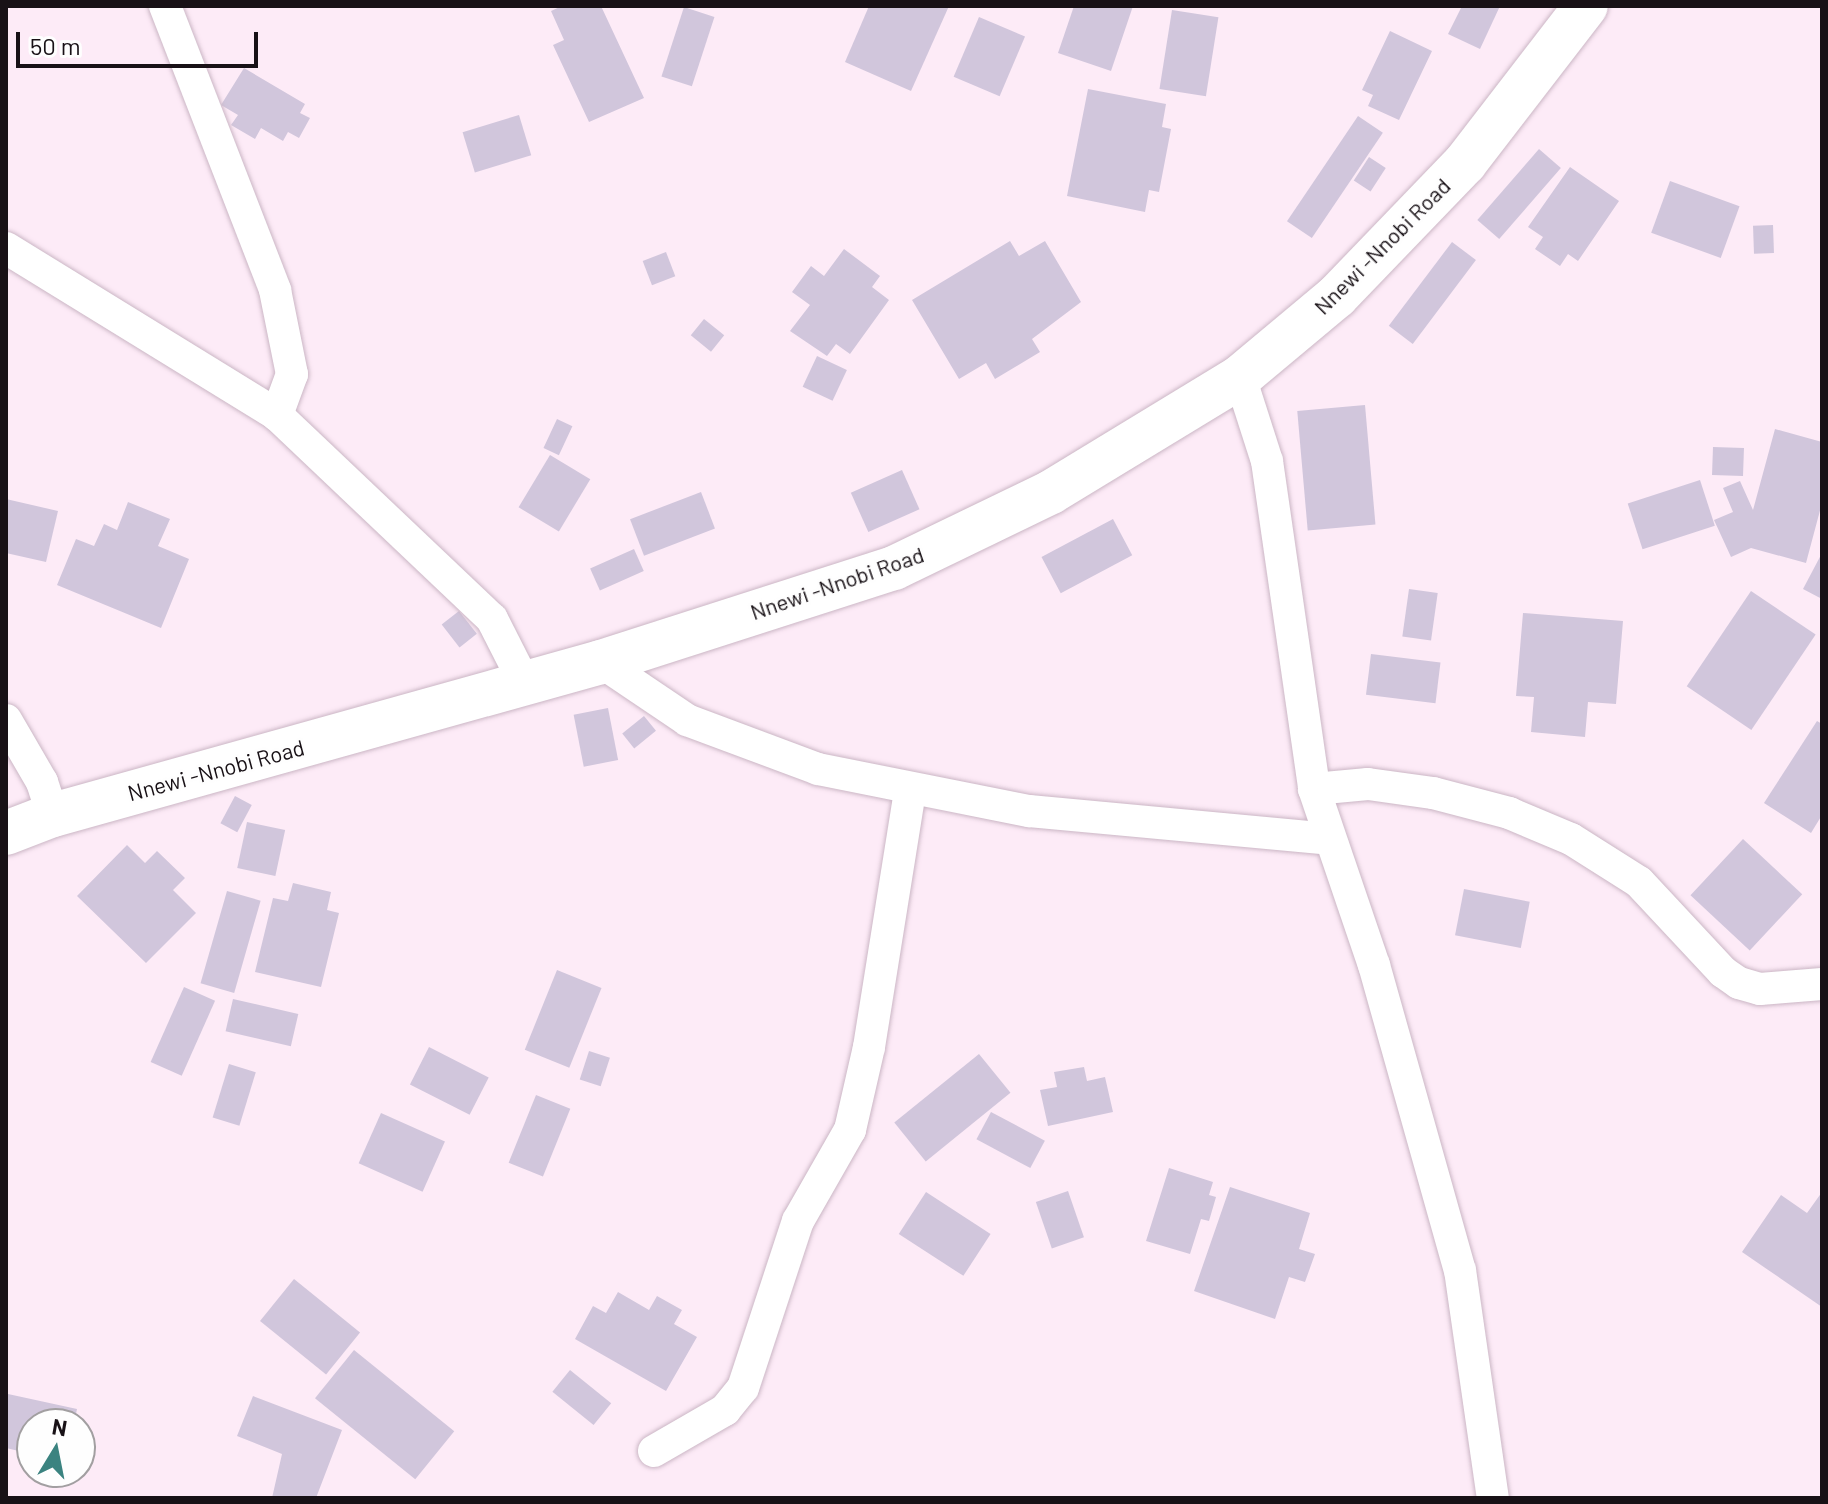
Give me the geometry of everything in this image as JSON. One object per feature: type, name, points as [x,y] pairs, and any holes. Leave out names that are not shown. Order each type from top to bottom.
[{"type":"main road","name":"Nnewi -Nnobi Road","points":[[6,833],[53,815],[601,662],[894,568],[1051,492],[1240,377],[1337,296],[1465,163],[1586,6]]},
{"type":"street","points":[[165,6],[275,290],[292,374],[277,415]]},
{"type":"street","points":[[6,248],[277,415],[492,619],[525,684]]},
{"type":"street","points":[[1240,377],[1267,461],[1314,789],[1374,965],[1460,1270],[1493,1498]]},
{"type":"street","points":[[601,662],[687,720],[755,749],[910,790],[1132,823],[1330,839]]},
{"type":"street","points":[[6,720],[42,782],[53,815]]},
{"type":"street","points":[[1314,789],[1368,784],[1433,793],[1509,813],[1571,839],[1639,882],[1723,972],[1739,983],[1760,989],[1822,984]]},
{"type":"street","points":[[654,1451],[725,1410],[743,1388],[798,1221],[850,1130],[869,1047],[910,790]]},
{"type":"building","points":[[562,6],[601,6],[644,98],[589,122],[553,45],[564,40],[551,11]]},
{"type":"building","points":[[869,6],[949,6],[911,91],[845,62]]},
{"type":"building","points":[[1074,6],[1133,6],[1111,71],[1058,53]]},
{"type":"building","points":[[1462,6],[1500,6],[1480,49],[1448,34]]},
{"type":"building","points":[[684,7],[714,17],[692,86],[661,76]]},
{"type":"building","points":[[1172,10],[1218,17],[1206,96],[1159,89]]},
{"type":"building","points":[[979,17],[1025,37],[1000,96],[954,77]]},
{"type":"building","points":[[1390,31],[1432,51],[1399,120],[1368,106],[1373,95],[1362,90]]},
{"type":"building","points":[[244,68],[305,104],[300,113],[310,118],[299,138],[288,132],[283,141],[261,128],[255,139],[231,125],[238,115],[221,105]]},
{"type":"building","points":[[1088,89],[1166,104],[1162,127],[1171,129],[1159,192],[1149,190],[1145,212],[1067,196]]},
{"type":"building","points":[[519,115],[531,155],[475,172],[463,132]]},
{"type":"building","points":[[1358,116],[1383,133],[1312,238],[1287,221]]},
{"type":"building","points":[[1539,149],[1561,168],[1499,239],[1477,220]]},
{"type":"building","points":[[1369,157],[1386,168],[1371,191],[1354,180]]},
{"type":"building","points":[[1570,167],[1619,201],[1578,261],[1568,254],[1560,266],[1535,249],[1543,237],[1528,227]]},
{"type":"building","points":[[1670,181],[1740,206],[1721,258],[1651,233]]},
{"type":"building","points":[[1773,225],[1774,253],[1754,254],[1753,226]]},
{"type":"building","points":[[1010,241],[1019,256],[1045,241],[1081,302],[1032,339],[1040,352],[995,379],[986,363],[959,379],[912,300]]},
{"type":"building","points":[[1452,242],[1476,260],[1413,344],[1389,326]]},
{"type":"building","points":[[844,249],[880,276],[872,287],[889,300],[850,354],[836,344],[827,356],[790,331],[810,305],[792,292],[811,266],[824,276]]},
{"type":"building","points":[[666,252],[675,276],[652,285],[643,261]]},
{"type":"building","points":[[704,319],[724,335],[711,352],[691,335]]},
{"type":"building","points":[[817,356],[847,370],[833,401],[803,387]]},
{"type":"building","points":[[1365,405],[1375,525],[1308,530],[1297,411]]},
{"type":"building","points":[[557,419],[572,426],[559,455],[543,448]]},
{"type":"building","points":[[1775,429],[1822,442],[1822,503],[1806,563],[1751,548],[1731,557],[1714,520],[1733,512],[1723,488],[1740,481],[1753,510]]},
{"type":"building","points":[[1713,447],[1744,448],[1743,476],[1712,475]]},
{"type":"building","points":[[550,455],[590,479],[559,531],[519,507]]},
{"type":"building","points":[[902,470],[919,509],[868,532],[851,493]]},
{"type":"building","points":[[1700,480],[1715,526],[1643,549],[1628,503]]},
{"type":"building","points":[[701,492],[715,528],[644,556],[630,519]]},
{"type":"building","points":[[6,499],[58,511],[46,562],[6,553]]},
{"type":"building","points":[[128,502],[170,519],[158,546],[189,559],[161,628],[57,585],[76,539],[94,546],[104,524],[117,530]]},
{"type":"building","points":[[1113,519],[1132,555],[1061,593],[1041,557]]},
{"type":"building","points":[[634,549],[644,571],[600,590],[590,569]]},
{"type":"building","points":[[1822,553],[1822,599],[1803,589]]},
{"type":"building","points":[[1409,589],[1438,593],[1431,641],[1402,637]]},
{"type":"building","points":[[1751,591],[1816,635],[1751,730],[1687,686]]},
{"type":"building","points":[[459,611],[477,634],[460,647],[442,625]]},
{"type":"building","points":[[1523,613],[1623,621],[1616,704],[1588,702],[1585,737],[1531,732],[1534,697],[1516,696]]},
{"type":"building","points":[[1371,654],[1440,663],[1435,703],[1366,695]]},
{"type":"building","points":[[608,708],[618,760],[584,767],[574,715]]},
{"type":"building","points":[[644,716],[656,731],[634,748],[622,734]]},
{"type":"building","points":[[1817,721],[1822,724],[1822,815],[1811,833],[1764,803]]},
{"type":"building","points":[[235,796],[252,805],[237,832],[220,823]]},
{"type":"building","points":[[247,822],[285,830],[275,876],[237,868]]},
{"type":"building","points":[[1743,839],[1802,894],[1750,951],[1690,895]]},
{"type":"building","points":[[127,845],[145,863],[157,851],[185,878],[173,890],[196,913],[146,963],[77,896]]},
{"type":"building","points":[[293,883],[331,892],[327,910],[339,913],[321,987],[255,972],[273,898],[288,901]]},
{"type":"building","points":[[1464,889],[1530,902],[1521,948],[1455,935]]},
{"type":"building","points":[[227,891],[261,901],[234,993],[201,983]]},
{"type":"building","points":[[557,970],[602,988],[569,1068],[525,1050]]},
{"type":"building","points":[[184,987],[215,1001],[182,1076],[151,1062]]},
{"type":"building","points":[[233,999],[298,1014],[291,1046],[226,1031]]},
{"type":"building","points":[[429,1047],[489,1077],[470,1115],[410,1084]]},
{"type":"building","points":[[589,1051],[610,1058],[601,1086],[580,1080]]},
{"type":"building","points":[[979,1054],[1010,1093],[926,1161],[894,1123]]},
{"type":"building","points":[[229,1064],[256,1072],[239,1126],[213,1118]]},
{"type":"building","points":[[1084,1067],[1087,1081],[1105,1077],[1113,1112],[1048,1126],[1040,1090],[1057,1087],[1054,1072]]},
{"type":"building","points":[[536,1095],[570,1109],[543,1177],[509,1163]]},
{"type":"building","points":[[991,1112],[1045,1141],[1030,1168],[976,1139]]},
{"type":"building","points":[[381,1113],[445,1141],[423,1192],[359,1163]]},
{"type":"building","points":[[1169,1168],[1213,1182],[1209,1195],[1216,1197],[1209,1221],[1201,1219],[1190,1254],[1146,1241]]},
{"type":"building","points":[[1230,1187],[1310,1213],[1299,1249],[1315,1254],[1305,1282],[1289,1277],[1275,1319],[1194,1291]]},
{"type":"building","points":[[1068,1191],[1084,1237],[1052,1248],[1036,1202]]},
{"type":"building","points":[[926,1192],[991,1234],[963,1276],[899,1234]]},
{"type":"building","points":[[1822,1192],[1822,1307],[1742,1252],[1781,1195],[1807,1213]]},
{"type":"building","points":[[294,1279],[360,1332],[326,1374],[260,1321]]},
{"type":"building","points":[[618,1292],[649,1310],[657,1296],[682,1310],[674,1324],[697,1337],[666,1391],[575,1339],[593,1306],[606,1313]]},
{"type":"building","points":[[354,1350],[454,1431],[415,1479],[315,1398]]},
{"type":"building","points":[[570,1370],[611,1403],[594,1425],[552,1392]]},
{"type":"building","points":[[8,1394],[72,1408],[16,1408],[16,1450],[6,1448]]},
{"type":"building","points":[[253,1396],[342,1430],[316,1498],[272,1498],[282,1454],[237,1436]]}]
